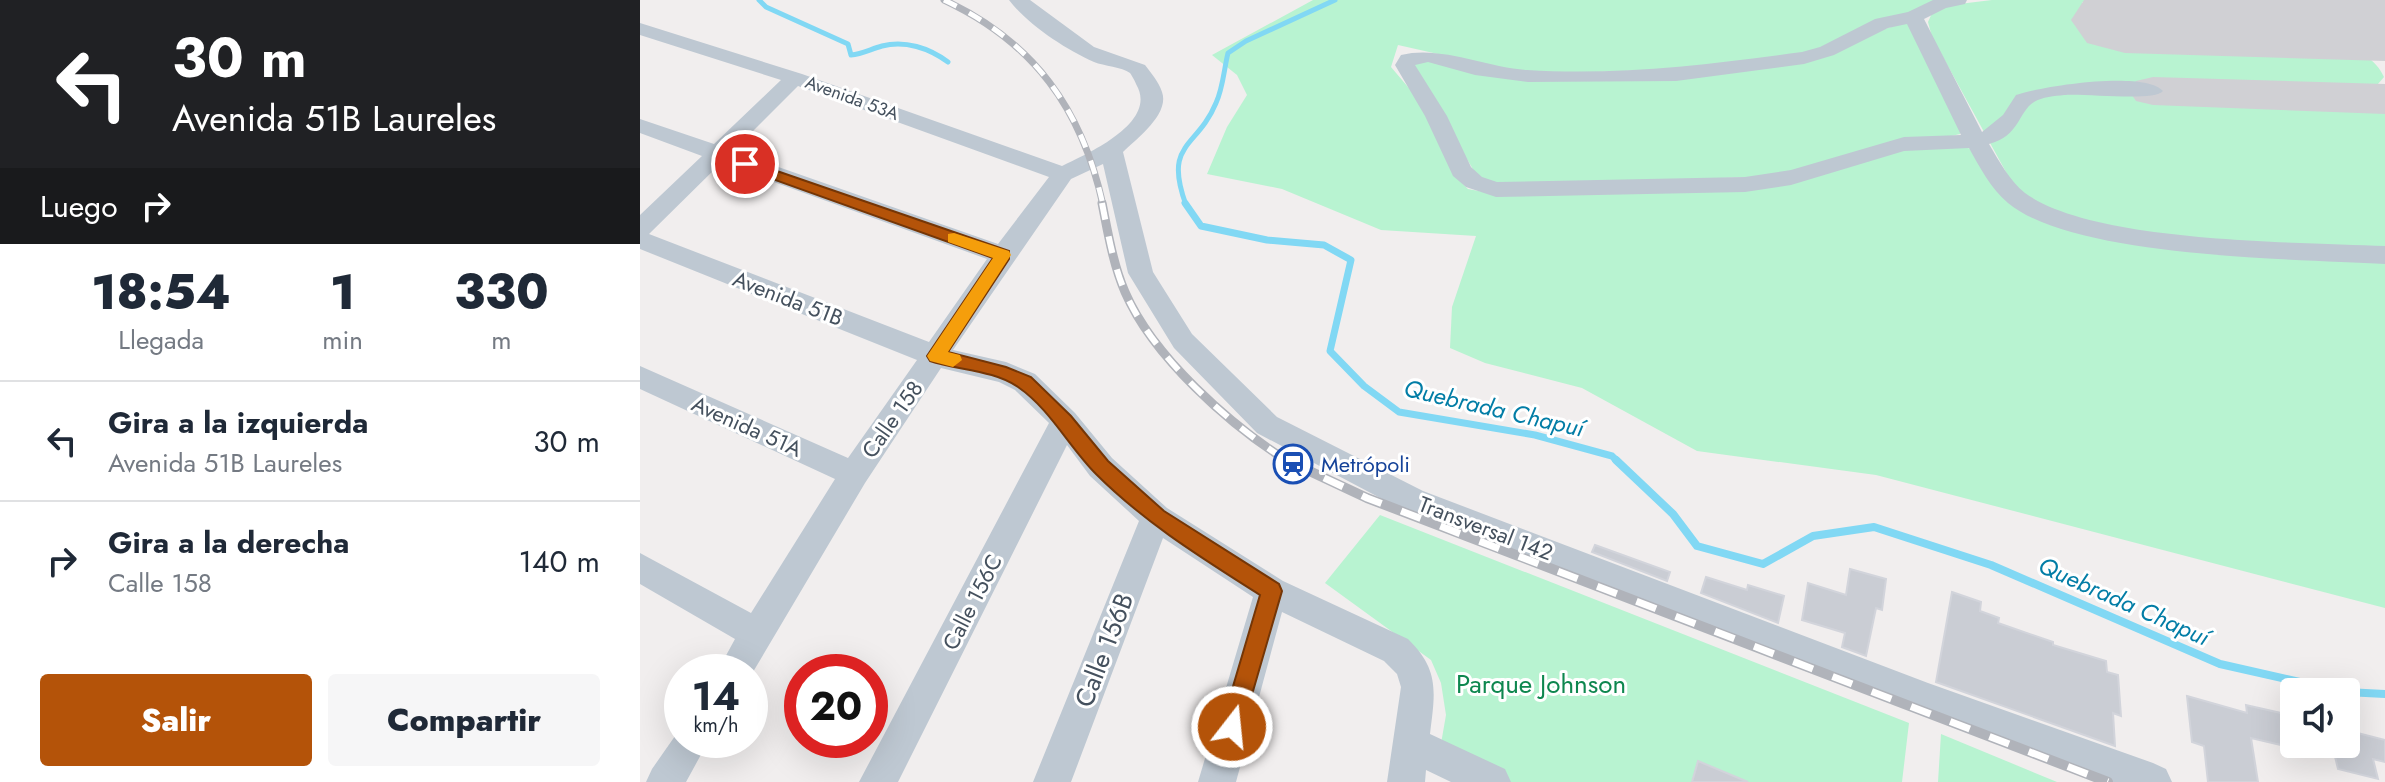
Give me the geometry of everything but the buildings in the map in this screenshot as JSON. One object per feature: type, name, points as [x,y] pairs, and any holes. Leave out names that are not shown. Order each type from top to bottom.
[{"type":"street","points":[[1018,0],[1085,52],[1138,69],[1153,94],[1151,107],[1128,138],[1111,151],[1063,174]]},
{"type":"street","points":[[1958,0],[1940,4],[1913,17],[1882,23],[1827,51],[1804,58],[1676,75],[1528,76],[1475,69],[1429,56],[1408,59],[1405,65],[1436,116],[1461,171],[1474,182],[1496,189],[1742,185],[1778,181],[1862,153],[1908,143],[1977,141],[1995,135],[2012,123],[2023,99],[2044,91],[2085,88],[2153,91]]},
{"type":"street","points":[[1913,17],[1977,141],[2018,200],[2064,223],[2165,240],[2385,255]]},
{"type":"street","name":"Avenida 53A","points":[[640,29],[795,78],[1063,174]]},
{"type":"street","points":[[640,229],[795,78]]},
{"type":"street","points":[[640,126],[1003,255]]},
{"type":"street","name":"Transversal 142","points":[[1111,151],[1141,273],[1183,341],[1267,425],[1412,500],[1928,700],[2153,782]]},
{"type":"street","name":"Calle 158","points":[[745,654],[854,474],[1003,255],[1063,174]]},
{"type":"street","name":"Avenida 51B","points":[[640,240],[936,356],[994,370],[1025,382],[1065,421],[1101,467],[1156,517],[1271,591],[1396,650],[1411,665],[1418,687],[1413,745]]},
{"type":"street","name":"Avenida 51A","points":[[640,377],[854,474]]},
{"type":"street","name":"Calle 156C","points":[[878,782],[1065,421]]},
{"type":"street","name":"Calle 156B","points":[[1052,782],[1156,517]]},
{"type":"street","points":[[640,567],[758,634]]},
{"type":"street","points":[[1217,782],[1271,591]]},
{"type":"street","points":[[1406,782],[1413,745],[1492,782]]},
{"type":"street","points":[[665,782],[680,758]]},
{"type":"green space","points":[[1313,0],[1949,0],[1805,55],[1674,69],[1573,73],[1509,70],[1398,45],[1391,67],[1425,107],[1454,175],[1468,189],[1495,194],[1727,191],[1908,147],[1953,145],[1977,150],[2059,225],[2385,258],[2385,608],[1876,475],[1697,451],[1582,388],[1485,363],[1450,348],[1452,307],[1476,236],[1381,230],[1282,189],[1207,174],[1227,127],[1247,95],[1237,75],[1212,55]]},
{"type":"green space","points":[[1992,0],[2196,0],[2199,4],[2082,2],[2107,36],[2341,44],[2366,56],[2384,77],[2378,84],[2146,81],[2155,98],[2162,101],[2385,109],[2385,252],[2164,236],[2102,227],[2036,206],[2012,183],[1932,37],[1928,22],[1933,11],[1951,5]]},
{"type":"green space","points":[[1907,22],[1962,125],[1960,134],[1779,176],[1499,186],[1477,176],[1411,65],[1428,60],[1527,79],[1813,59],[1862,36]]},
{"type":"green space","name":"Parque Johnson","points":[[1380,515],[1909,723],[1902,782],[1499,782],[1439,755],[1446,715],[1441,683],[1431,660],[1325,583]]},
{"type":"green space","points":[[1941,734],[2057,782],[1938,782]]},
{"type":"waterway","points":[[759,0],[766,7],[848,44],[851,55],[899,44],[925,49],[948,62]]},
{"type":"waterway","name":"Quebrada Chapuí","points":[[1186,204],[1178,169],[1180,157],[1216,103],[1228,53],[1246,41],[1335,0]]},
{"type":"waterway","name":"Quebrada Chapuí","points":[[1186,204],[1201,226],[1267,240],[1324,245],[1351,260],[1330,351],[1364,386],[1399,412],[1535,435],[1612,456],[1616,460]]},
{"type":"waterway","name":"Quebrada Chapuí","points":[[1616,460],[1673,514],[1697,546],[1763,564],[1813,536],[1874,527],[1991,565],[2220,664],[2282,678]]},
{"type":"waterway","name":"Quebrada Chapuí","points":[[2360,693],[2385,694]]},
{"type":"taxiway","points":[[2324,26],[2357,34],[2378,46]]},
{"type":"taxiway","points":[[2153,91],[2385,99]]},
{"type":"runway","points":[[2125,20],[2385,28]]},
{"type":"railway","points":[[944,0],[1004,36],[1049,82],[1082,138],[1103,205]]},
{"type":"railway","points":[[1102,203],[1111,248],[1125,292],[1154,341],[1195,388],[1242,429],[1289,462]]},
{"type":"railway","points":[[1286,460],[1367,498],[2108,782]]},
{"type":"slow traffic","points":[[953,360],[936,356],[1003,255],[954,238]]},
{"type":"place","name":"Metrópoli","points":[[1293,464]]},
{"type":"route","points":[[745,164],[1003,255],[936,356],[1006,373],[1025,382],[1065,421],[1101,467],[1156,517],[1271,591],[1232,727]]}]
